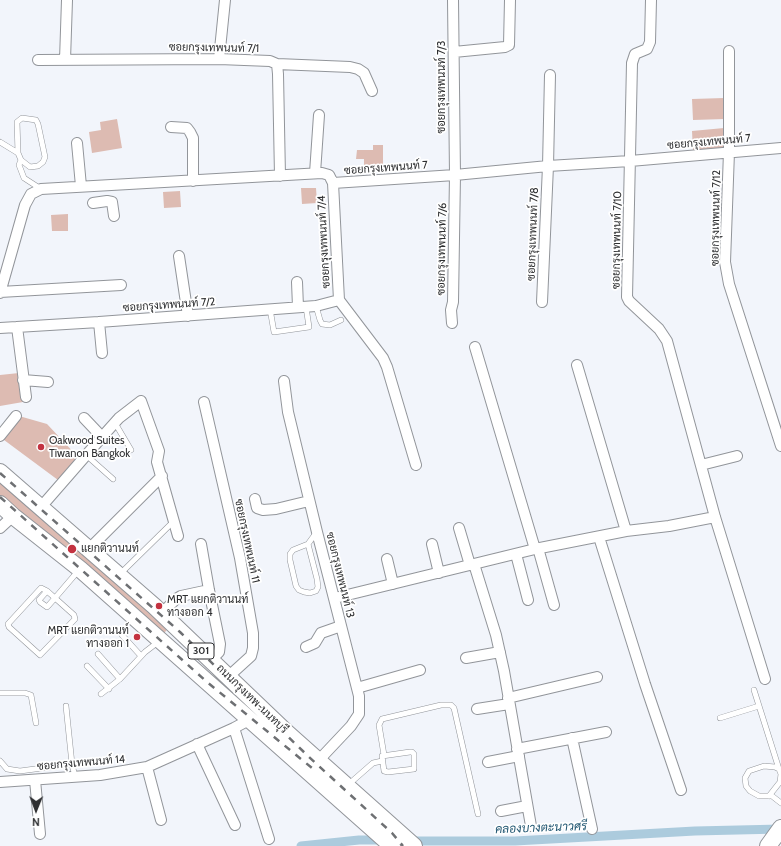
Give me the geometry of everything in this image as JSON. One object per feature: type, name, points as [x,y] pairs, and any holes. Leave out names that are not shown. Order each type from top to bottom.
[{"type":"main road","name":"ถนนกรุงเทพ-นนทบุรี","points":[[0,472],[161,614],[229,676],[318,761],[347,786],[391,838]]},
{"type":"main road","name":"ถนนกรุงเทพ-นนทบุรี","points":[[0,504],[80,569],[249,720],[391,838],[414,846]]},
{"type":"main road","points":[[769,845],[781,828]]},
{"type":"street","points":[[65,60],[67,0]]},
{"type":"street","points":[[219,59],[225,0]]},
{"type":"street","name":"ซอยกรุงเทพนนท์ 7/3","points":[[453,0],[455,175]]},
{"type":"street","points":[[454,52],[505,47],[509,45],[510,0]]},
{"type":"street","name":"ซอยกรุงเทพนนท์ 7/10","points":[[651,0],[650,42],[647,49],[635,54],[632,63],[627,297],[628,301],[659,329],[667,341],[714,517],[765,679]]},
{"type":"street","name":"ซอยกรุงเทพนนท์ 7/12","points":[[729,51],[729,152],[725,262],[729,284],[781,446]]},
{"type":"street","name":"ซอยกรุงเทพนนท์ 7/1","points":[[38,60],[219,59],[270,61],[277,64],[350,66],[364,73],[372,91]]},
{"type":"street","points":[[277,64],[280,176]]},
{"type":"street","name":"ซอยกรุงเทพนนท์ 7/8","points":[[542,302],[548,166],[550,75]]},
{"type":"street","points":[[315,173],[319,115]]},
{"type":"street","points":[[171,127],[188,128],[193,138],[193,181]]},
{"type":"street","points":[[77,143],[81,186]]},
{"type":"street","name":"ซอยกรุงเทพนนท์ 7","points":[[41,189],[315,173],[329,175],[333,183],[455,175],[548,166],[630,161],[781,148]]},
{"type":"street","name":"ซอยกรุงเทพนนท์ 7/6","points":[[452,323],[451,310],[453,302],[455,175]]},
{"type":"street","name":"ซอยกรุงเทพนนท์ 7/4","points":[[333,183],[339,300]]},
{"type":"street","points":[[110,185],[114,216]]},
{"type":"street","points":[[41,189],[31,194],[25,205],[0,292],[121,285]]},
{"type":"street","points":[[93,203],[107,201],[112,202]]},
{"type":"street","points":[[179,256],[188,316]]},
{"type":"street","points":[[297,282],[302,307]]},
{"type":"street","points":[[339,300],[385,362],[416,464]]},
{"type":"street","name":"ซอยกรุงเทพนนท์ 7/2","points":[[0,328],[316,306],[339,300]]},
{"type":"street","points":[[99,322],[102,353]]},
{"type":"street","points":[[17,327],[26,397]]},
{"type":"street","points":[[475,347],[554,605]]},
{"type":"street","points":[[576,365],[626,531]]},
{"type":"street","points":[[24,380],[48,382]]},
{"type":"street","name":"ซอยกรุงเทพนนท์ 13","points":[[284,381],[288,412],[359,696],[359,714],[351,726],[318,761]]},
{"type":"street","points":[[41,507],[102,437],[141,401],[160,451],[157,462],[178,536]]},
{"type":"street","name":"ซอยกรุงเทพนนท์ 11","points":[[204,402],[240,558],[253,633],[253,648],[251,656],[229,676]]},
{"type":"street","points":[[0,436],[16,416]]},
{"type":"street","points":[[84,418],[102,437]]},
{"type":"street","points":[[701,465],[737,456]]},
{"type":"street","points":[[88,550],[162,476]]},
{"type":"street","points":[[255,500],[257,508],[263,510],[276,510],[310,501]]},
{"type":"street","points":[[0,528],[13,516]]},
{"type":"street","points":[[335,598],[536,549],[626,531],[669,526],[714,517]]},
{"type":"street","points":[[459,528],[496,635],[531,826]]},
{"type":"street","points":[[599,537],[645,684],[681,790]]},
{"type":"street","points":[[201,544],[220,644],[219,652],[211,660]]},
{"type":"street","points":[[432,544],[439,573]]},
{"type":"street","points":[[516,554],[528,600]]},
{"type":"street","points":[[387,559],[393,584]]},
{"type":"street","points":[[161,614],[181,596],[209,590]]},
{"type":"street","points":[[306,647],[315,643],[321,634],[341,626]]},
{"type":"street","points":[[466,658],[500,652]]},
{"type":"street","points":[[357,688],[420,670]]},
{"type":"street","points":[[477,709],[597,677]]},
{"type":"street","name":"ซอยกรุงเทพนนท์ 14","points":[[0,782],[100,775],[147,767],[249,720]]},
{"type":"street","points":[[234,728],[269,839]]},
{"type":"street","points":[[488,762],[518,752],[572,738],[606,732]]},
{"type":"street","points":[[572,738],[592,829]]},
{"type":"street","points":[[197,744],[235,825]]},
{"type":"street","points":[[147,767],[161,820]]},
{"type":"street","points":[[35,780],[40,834]]},
{"type":"street","points":[[501,811],[527,806]]},
{"type":"lane","points":[[22,118],[36,120],[45,157],[43,162],[38,166],[30,166],[21,160],[18,153],[17,122],[22,118]]},
{"type":"lane","points":[[0,142],[18,153]]},
{"type":"lane","points":[[21,160],[19,165],[26,181],[41,189]]},
{"type":"lane","points":[[316,306],[322,324],[330,325],[341,320]]},
{"type":"lane","points":[[270,309],[274,332],[309,327],[302,307]]},
{"type":"lane","points":[[116,423],[131,450]]},
{"type":"lane","points":[[86,455],[113,479]]},
{"type":"lane","points":[[118,576],[173,522]]},
{"type":"lane","points":[[308,544],[318,587],[316,591],[310,593],[299,590],[296,586],[290,554],[293,550],[308,544],[317,532]]},
{"type":"lane","points":[[47,591],[39,600],[45,606],[47,606],[55,598],[80,569]]},
{"type":"lane","points":[[41,588],[55,598],[74,615],[75,618],[42,655],[39,655],[8,624],[41,588]]},
{"type":"lane","points":[[122,635],[142,656]]},
{"type":"lane","points":[[102,694],[120,679],[159,641]]},
{"type":"lane","points":[[98,654],[120,679]]},
{"type":"lane","points":[[87,666],[109,688]]},
{"type":"lane","points":[[754,690],[778,769],[781,774],[780,782],[770,796]]},
{"type":"lane","points":[[0,693],[25,693],[31,695],[36,724]]},
{"type":"lane","points":[[384,755],[412,752],[415,768],[412,770],[386,772],[384,770],[382,761],[382,756],[384,755],[379,725],[382,719],[441,705],[451,705],[454,708],[478,814]]},
{"type":"lane","points":[[66,706],[74,777]]},
{"type":"lane","points":[[720,718],[759,706]]},
{"type":"lane","points":[[0,761],[7,769],[20,771],[72,764]]},
{"type":"lane","points":[[347,786],[373,763],[382,761]]},
{"type":"lane","points":[[778,769],[775,766],[764,766],[754,769],[746,774],[745,781],[746,786],[750,791],[759,796],[774,797],[781,803]]},
{"type":"building","points":[[724,98],[725,119],[693,120],[692,99]]},
{"type":"building","points":[[117,119],[122,148],[92,153],[89,132],[101,130],[100,122]]},
{"type":"building","points":[[724,128],[726,148],[693,151],[692,131]]},
{"type":"building","points":[[373,145],[383,145],[383,171],[372,170],[372,165],[364,165],[364,159],[356,159],[357,150],[373,150]]},
{"type":"building","points":[[301,188],[316,188],[317,203],[302,204]]},
{"type":"building","points":[[180,191],[181,207],[164,208],[163,192]]},
{"type":"building","points":[[68,214],[68,231],[52,231],[51,215]]},
{"type":"building","points":[[19,373],[23,402],[0,406],[0,375]]},
{"type":"building","name":"Oakwood Suites Tiwanon Bangkok","points":[[19,416],[47,424],[78,457],[58,480],[0,437]]},
{"type":"building","name":"แยกติวานนท์","points":[[0,468],[174,622],[157,641],[0,502]]},
{"type":"waterway","name":"คลองบางตะนาวศรี","points":[[409,841],[515,841],[695,831],[781,829]]},
{"type":"waterway","name":"คลองบางตะนาวศรี","points":[[301,846],[359,840],[386,840]]},
{"type":"railway","points":[[0,473],[180,632],[309,757],[392,833],[403,846]]},
{"type":"railway","points":[[0,497],[207,682],[312,768]]},
{"type":"place","name":"Oakwood Suites Tiwanon Bangkok","points":[[41,447]]},
{"type":"place","name":"แยกติวานนท์","points":[[72,549]]},
{"type":"place","name":"MRT แยกติวานนท์ ทางออก 4","points":[[159,606]]},
{"type":"place","name":"MRT แยกติวานนท์ ทางออก 1","points":[[137,637]]}]
